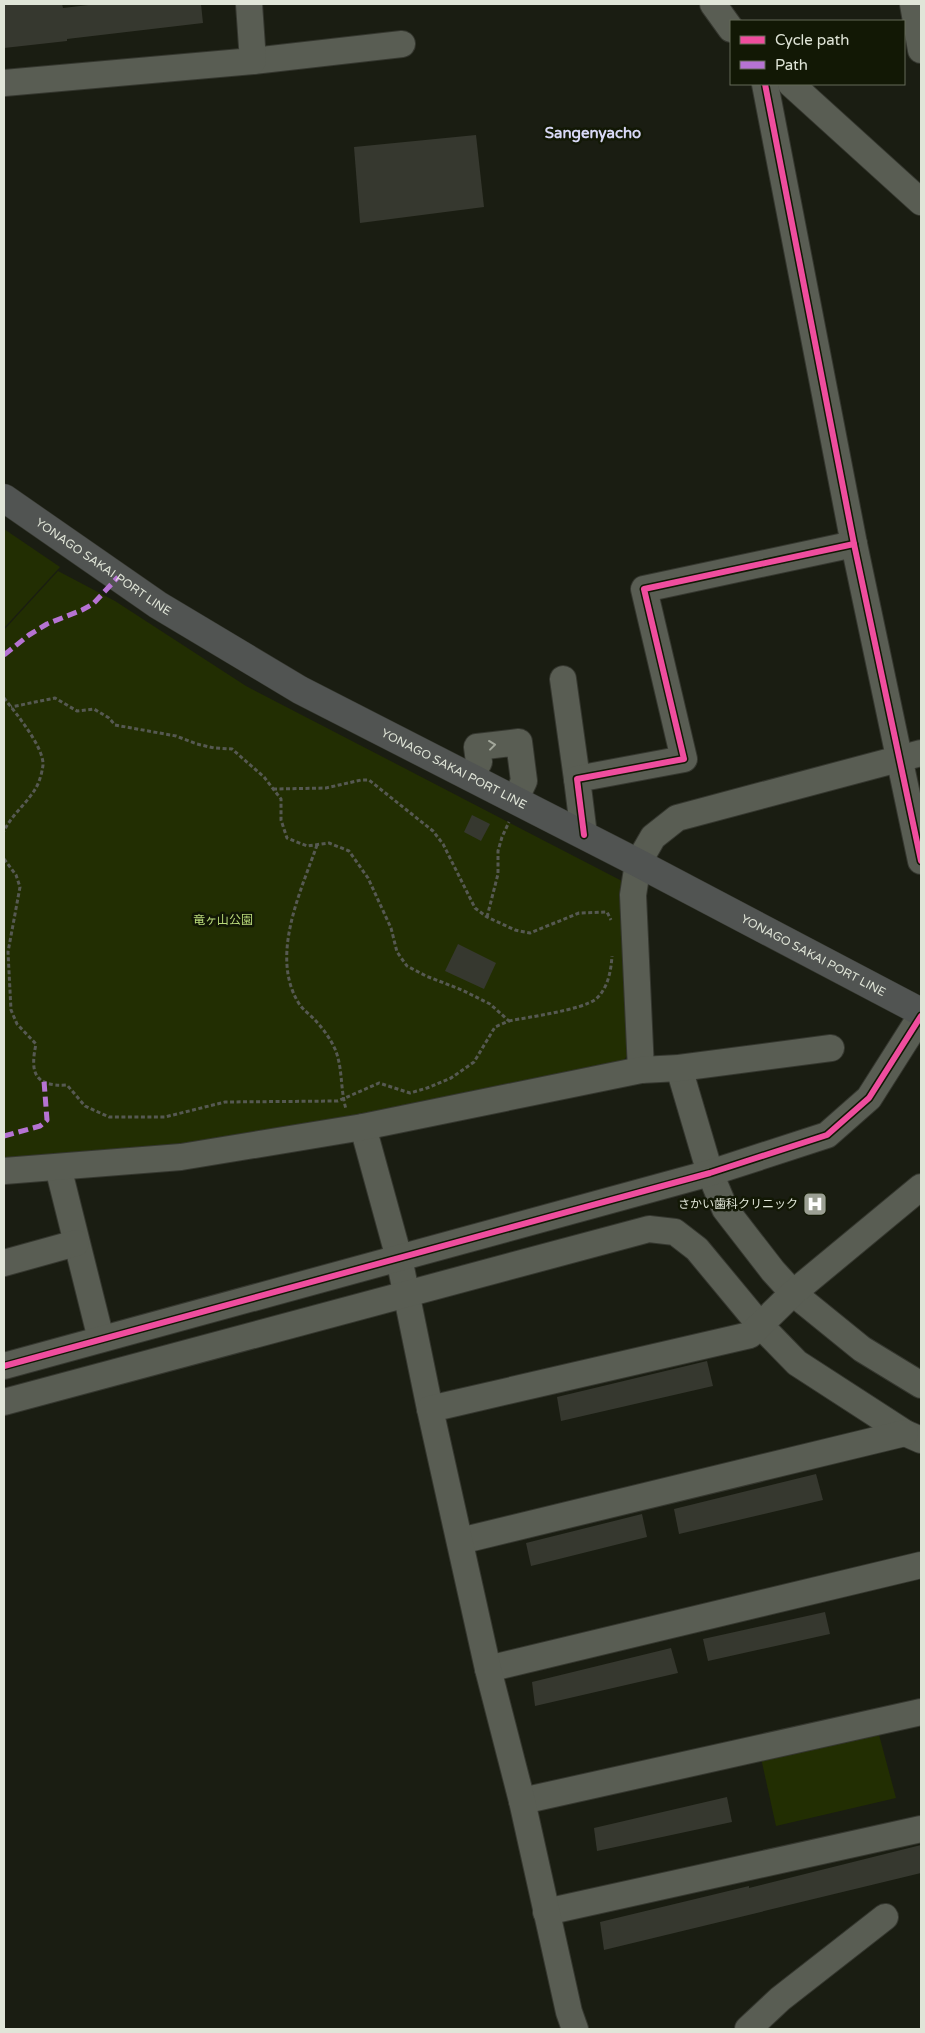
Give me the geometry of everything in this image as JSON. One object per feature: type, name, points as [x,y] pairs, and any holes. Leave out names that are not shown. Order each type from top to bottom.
[{"type":"main road","name":"YONAGO SAKAI PORT LINE","points":[[4,498],[158,604],[291,685],[470,777],[513,809],[584,835],[921,1012]]},
{"type":"street","points":[[249,4],[253,61]]},
{"type":"street","points":[[713,4],[730,29]]},
{"type":"street","points":[[913,4],[916,36]]},
{"type":"street","points":[[4,83],[253,61],[402,44]]},
{"type":"street","points":[[765,85],[854,544],[910,756],[921,861]]},
{"type":"street","points":[[792,85],[921,202]]},
{"type":"street","points":[[577,779],[684,759],[644,589],[854,544]]},
{"type":"street","points":[[563,680],[584,835]]},
{"type":"street","points":[[470,777],[480,762],[477,747],[519,742],[524,781],[513,809]]},
{"type":"street","points":[[641,1070],[633,895],[638,863],[653,837],[677,818],[910,756]]},
{"type":"street","points":[[4,1366],[710,1173],[827,1135],[869,1098],[921,1016]]},
{"type":"street","points":[[4,1171],[181,1157],[356,1128],[641,1070],[679,1068],[831,1048]]},
{"type":"street","points":[[679,1068],[710,1173],[725,1209],[773,1271],[793,1293],[862,1349],[921,1385]]},
{"type":"street","points":[[356,1128],[399,1258],[430,1409],[488,1669],[522,1801],[569,2012],[576,2029]]},
{"type":"street","points":[[58,1167],[101,1339]]},
{"type":"street","points":[[430,1409],[750,1335],[793,1293],[921,1187]]},
{"type":"street","points":[[4,1402],[649,1229],[674,1232],[697,1249],[760,1326],[797,1363],[913,1437]]},
{"type":"street","points":[[4,1263],[76,1243]]},
{"type":"street","points":[[460,1541],[913,1437]]},
{"type":"street","points":[[488,1669],[921,1565]]},
{"type":"street","points":[[522,1801],[921,1712]]},
{"type":"street","points":[[546,1912],[921,1829]]},
{"type":"street","points":[[748,2029],[780,1999],[885,1917]]},
{"type":"path","points":[[4,698],[40,752],[43,764],[34,791],[4,831]]},
{"type":"path","points":[[11,707],[55,698],[77,711],[94,709],[109,718],[115,725],[176,736],[214,748],[232,749],[264,777],[281,798],[281,820],[287,838],[307,846],[329,843],[349,851],[368,878],[391,928],[397,952],[407,966],[490,1004],[509,1021]]},
{"type":"path","points":[[273,789],[326,788],[369,780],[433,831],[443,844],[475,908],[486,917],[515,930],[530,933],[579,913],[594,911],[606,912],[611,919],[612,925]]},
{"type":"path","points":[[486,917],[498,874],[498,851],[513,809]]},
{"type":"path","points":[[317,844],[288,932],[288,970],[297,1001],[303,1010],[324,1030],[336,1051],[341,1066],[343,1099],[356,1128]]},
{"type":"path","points":[[4,859],[16,876],[20,887],[8,952],[11,1010],[18,1024],[36,1044],[33,1059],[34,1074],[53,1086],[67,1084],[85,1106],[110,1117],[165,1117],[225,1102],[338,1101],[379,1083],[410,1093],[427,1088],[451,1078],[474,1062],[495,1027],[509,1021],[580,1006],[595,999],[611,974],[613,949]]},
{"type":"green space","points":[[4,529],[60,567],[4,628]]},
{"type":"green space","name":"竜ヶ山公園","points":[[58,571],[115,601],[246,686],[622,881],[631,1051],[619,1066],[365,1118],[163,1151],[4,1162],[4,630]]},
{"type":"green space","points":[[878,1731],[896,1798],[776,1826],[761,1758]]},
{"type":"building","points":[[4,4],[62,4],[63,8],[97,4],[201,4],[203,23],[4,48]]},
{"type":"building","points":[[476,135],[484,207],[360,223],[354,147]]},
{"type":"building","points":[[472,815],[490,824],[481,841],[464,832]]},
{"type":"building","points":[[458,944],[496,963],[484,989],[445,971]]},
{"type":"building","points":[[707,1361],[713,1386],[561,1421],[557,1397]]},
{"type":"building","points":[[816,1474],[823,1500],[679,1534],[674,1509]]},
{"type":"building","points":[[642,1514],[647,1537],[531,1566],[526,1543]]},
{"type":"building","points":[[825,1612],[830,1634],[708,1661],[703,1639]]},
{"type":"building","points":[[671,1648],[678,1673],[535,1706],[532,1682]]},
{"type":"building","points":[[727,1797],[732,1822],[597,1851],[594,1828]]},
{"type":"building","points":[[921,1845],[921,1873],[604,1950],[600,1922],[749,1886],[749,1888]]},
{"type":"marked path","points":[[4,655],[29,635],[47,624],[93,604],[118,577]]},
{"type":"marked path","points":[[4,1136],[40,1126],[47,1120],[44,1081]]},
{"type":"cycle path","points":[[765,85],[854,544],[921,861]]},
{"type":"cycle path","points":[[584,835],[577,779],[684,759],[644,589],[854,544]]},
{"type":"cycle path","points":[[4,1366],[710,1173],[827,1135],[869,1098],[921,1016]]},
{"type":"place","name":"さかい歯科クリニック","points":[[815,1204]]},
{"type":"district","name":"Sangenyacho","points":[[593,133]]}]
